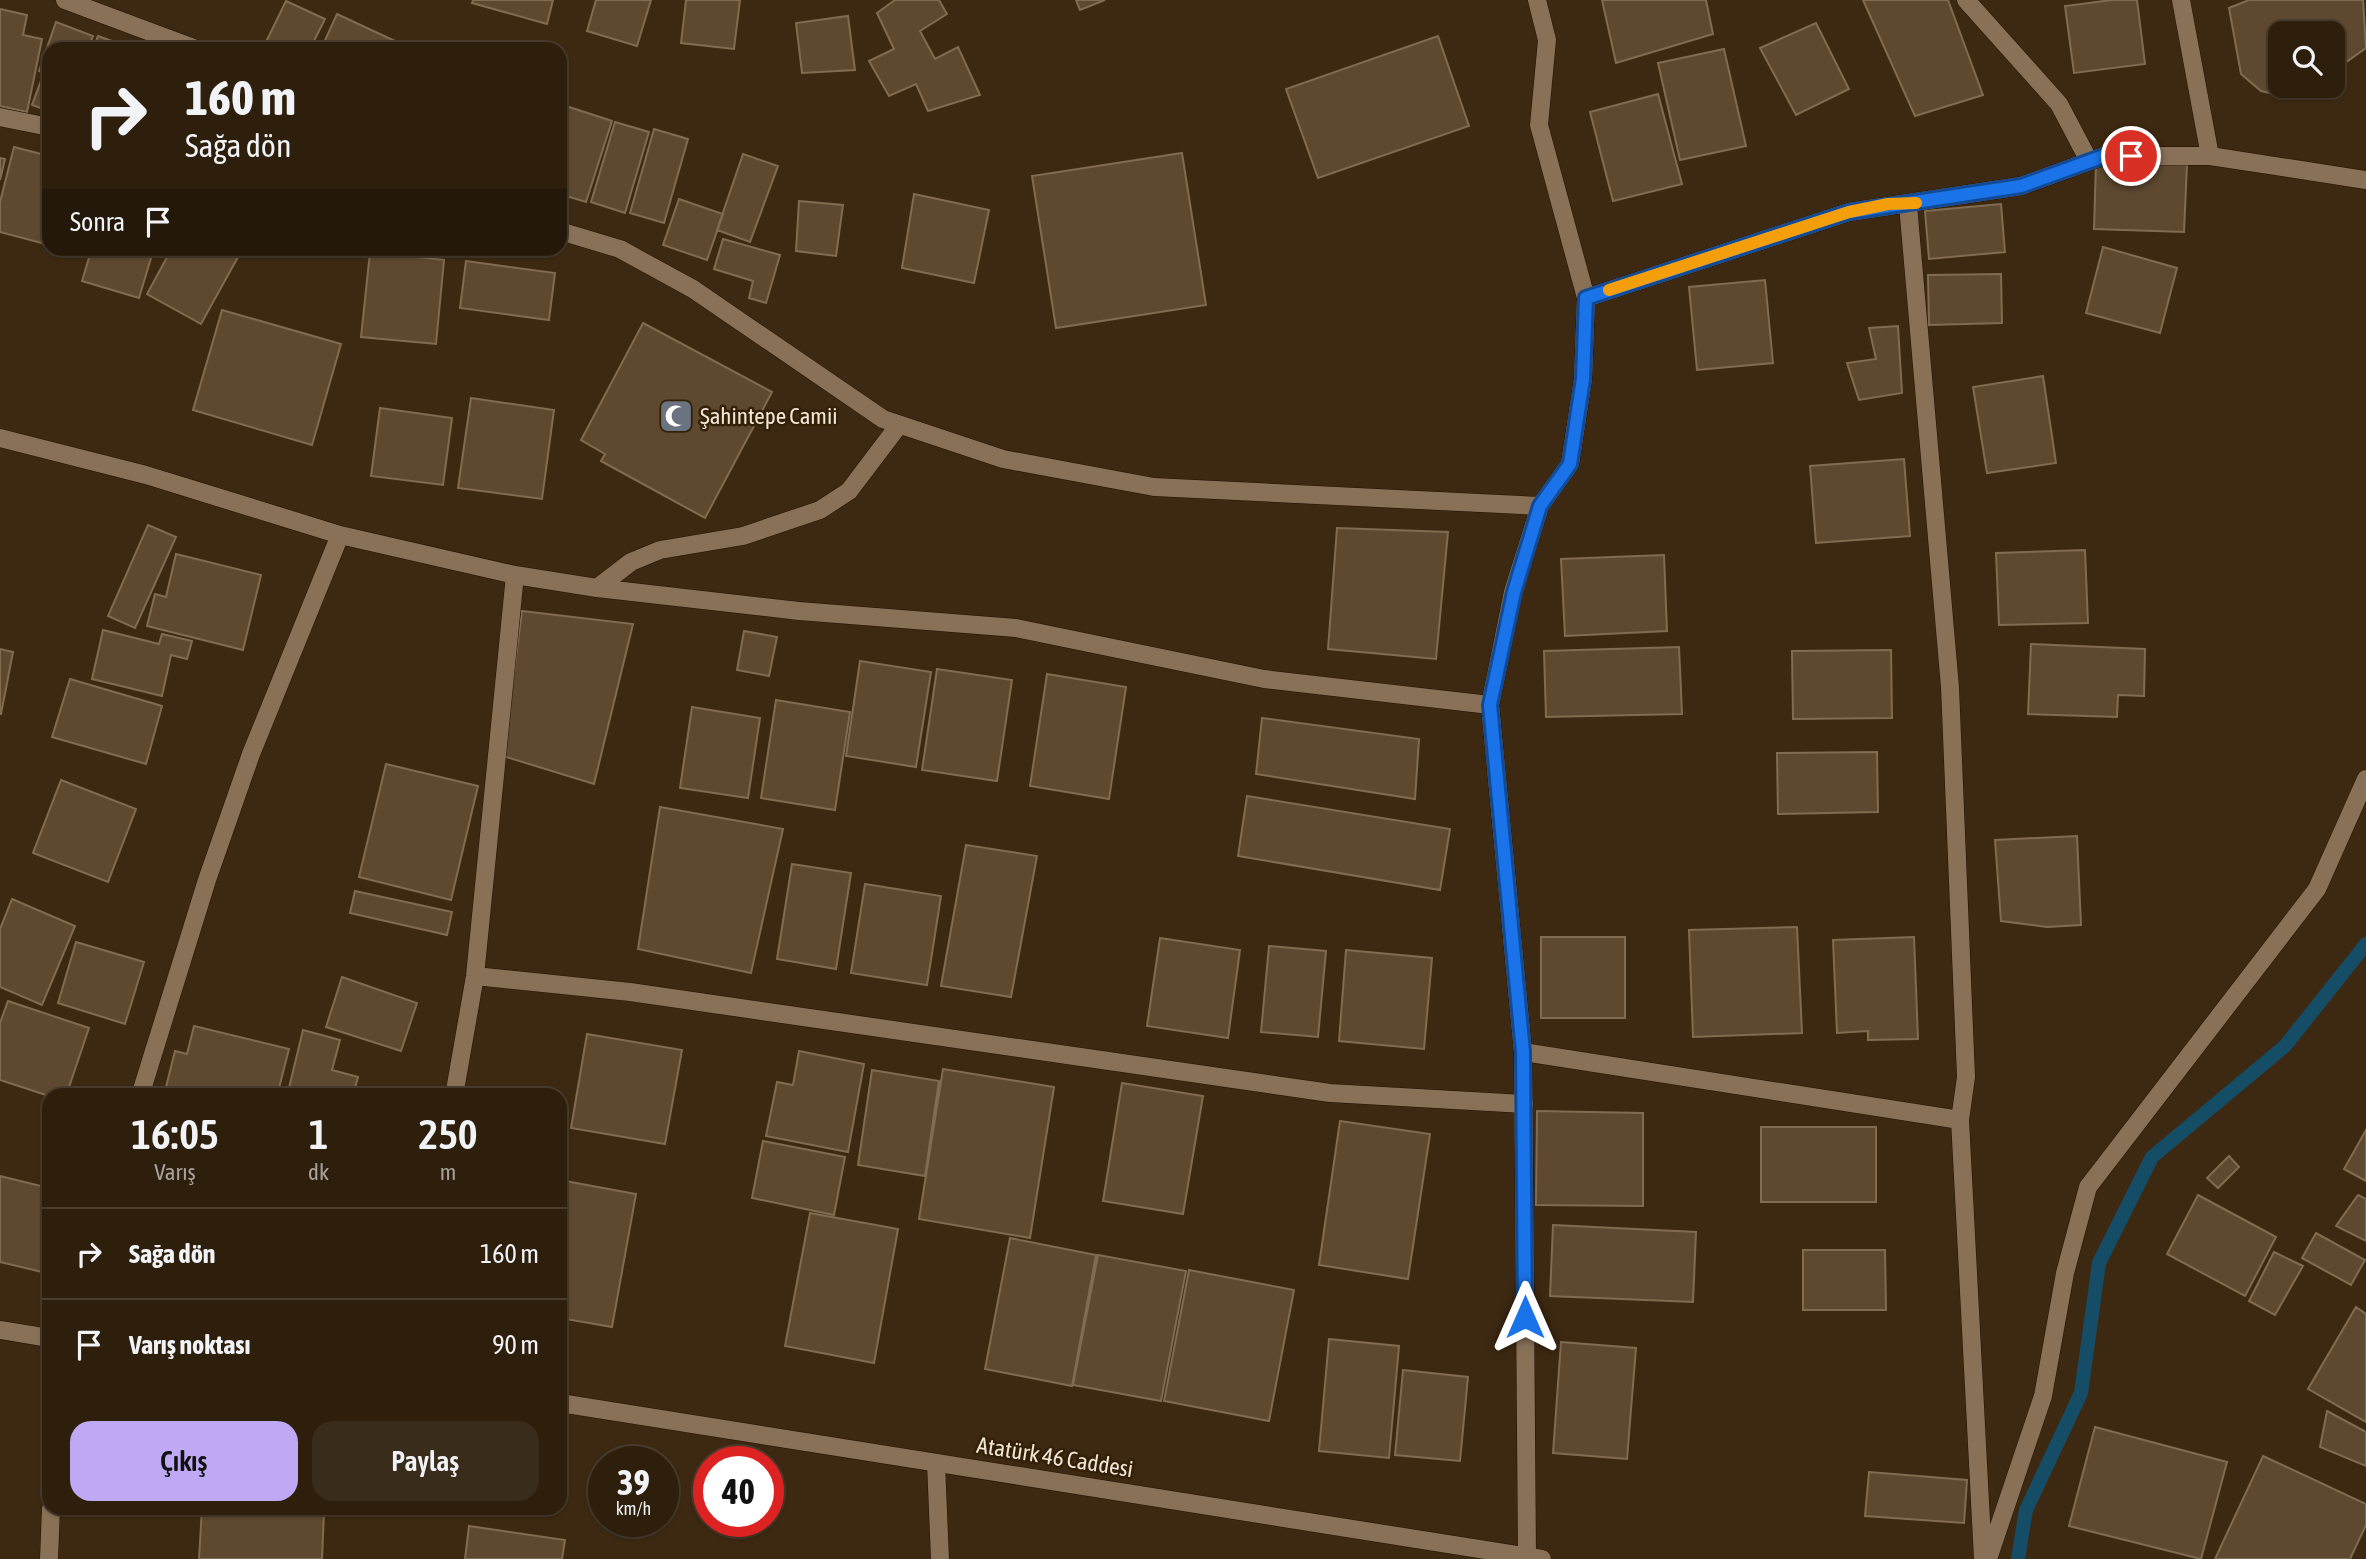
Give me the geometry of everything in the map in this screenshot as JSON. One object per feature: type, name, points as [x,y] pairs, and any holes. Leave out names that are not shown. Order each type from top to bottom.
[{"type":"street","points":[[65,0],[177,42]]},
{"type":"street","points":[[1535,1558],[1523,1052],[1490,705],[1514,592],[1540,506],[1570,464],[1583,379],[1586,298],[1539,125],[1547,40],[1537,0]]},
{"type":"street","points":[[1966,0],[2059,104],[2090,161]]},
{"type":"street","points":[[2181,0],[2210,156]]},
{"type":"street","points":[[0,117],[42,126]]},
{"type":"street","points":[[1586,298],[1849,212],[2021,186],[2104,156],[2210,156],[2366,180]]},
{"type":"street","points":[[1908,205],[1950,687],[1966,1077],[1960,1120],[1985,1559]]},
{"type":"street","points":[[567,233],[620,249],[692,289],[883,419],[1003,459],[1154,486],[1540,506]]},
{"type":"street","points":[[597,588],[631,562],[660,550],[743,536],[820,510],[849,491],[899,425]]},
{"type":"street","points":[[0,438],[146,475],[341,535],[515,575],[597,588],[799,611],[1016,628],[1264,679],[1490,705]]},
{"type":"street","points":[[142,1088],[207,880],[251,754],[341,535]]},
{"type":"street","points":[[455,1088],[475,976],[515,575]]},
{"type":"street","points":[[1985,1559],[2043,1396],[2065,1273],[2088,1187],[2317,889],[2366,779]]},
{"type":"street","points":[[475,976],[630,992],[1330,1093],[1524,1104]]},
{"type":"street","points":[[1523,1052],[1960,1120]]},
{"type":"street","points":[[0,1330],[42,1337]]},
{"type":"street","name":"Atatürk 46 Caddesi","points":[[567,1404],[1535,1558]]},
{"type":"street","points":[[936,1463],[940,1559]]},
{"type":"street","points":[[49,1559],[51,1515]]},
{"type":"building","points":[[473,0],[553,0],[547,24],[472,3]]},
{"type":"building","points":[[596,0],[651,0],[637,46],[587,31]]},
{"type":"building","points":[[686,0],[740,0],[734,49],[681,43]]},
{"type":"building","points":[[895,0],[939,0],[947,14],[920,31],[935,59],[958,47],[980,95],[928,111],[916,84],[889,96],[869,61],[894,49],[877,13]]},
{"type":"building","points":[[1076,0],[1105,0],[1080,10]]},
{"type":"building","points":[[1602,0],[1706,0],[1713,34],[1616,63]]},
{"type":"building","points":[[1863,0],[1948,0],[1983,95],[1915,116]]},
{"type":"building","points":[[2137,0],[2145,64],[2074,73],[2065,6]]},
{"type":"building","points":[[2249,0],[2363,0],[2366,48],[2345,63],[2345,21],[2268,21],[2268,93],[2261,91],[2241,74],[2229,8]]},
{"type":"building","points":[[286,1],[325,19],[314,42],[266,42]]},
{"type":"building","points":[[0,9],[27,15],[23,35],[42,39],[27,112],[0,106]]},
{"type":"building","points":[[337,14],[397,42],[324,42]]},
{"type":"building","points":[[848,16],[855,70],[802,73],[796,23]]},
{"type":"building","points":[[56,22],[93,36],[91,42],[49,42]]},
{"type":"building","points":[[1816,23],[1849,89],[1796,115],[1760,48]]},
{"type":"building","points":[[98,36],[114,42],[96,42]]},
{"type":"building","points":[[1438,36],[1469,126],[1318,178],[1286,89]]},
{"type":"building","points":[[1724,49],[1746,146],[1680,160],[1658,63]]},
{"type":"building","points":[[42,78],[42,109],[32,105]]},
{"type":"building","points":[[1658,94],[1682,184],[1613,201],[1590,112]]},
{"type":"building","points":[[567,106],[612,121],[586,202],[567,196]]},
{"type":"building","points":[[615,122],[649,132],[625,213],[591,202]]},
{"type":"building","points":[[654,129],[688,139],[664,223],[630,213]]},
{"type":"building","points":[[14,147],[42,154],[42,243],[0,232],[0,202]]},
{"type":"building","points":[[1182,153],[1206,305],[1056,328],[1032,176]]},
{"type":"building","points":[[743,154],[778,166],[750,242],[717,230]]},
{"type":"building","points":[[0,158],[5,159],[0,180]]},
{"type":"building","points":[[2096,163],[2187,165],[2184,232],[2094,229]]},
{"type":"building","points":[[914,194],[989,210],[974,283],[902,268]]},
{"type":"building","points":[[679,199],[723,214],[707,260],[663,245]]},
{"type":"building","points":[[799,201],[843,205],[836,256],[796,251]]},
{"type":"building","points":[[2001,204],[2005,252],[1929,259],[1925,211]]},
{"type":"building","points":[[723,239],[780,255],[766,303],[749,298],[753,281],[714,269]]},
{"type":"building","points":[[2103,247],[2177,268],[2160,333],[2086,313]]},
{"type":"building","points":[[90,256],[152,256],[139,298],[82,281]]},
{"type":"building","points":[[168,256],[239,256],[201,324],[147,294]]},
{"type":"building","points":[[370,256],[444,260],[436,344],[361,337]]},
{"type":"building","points":[[466,261],[555,273],[549,320],[460,308]]},
{"type":"building","points":[[2001,274],[2002,323],[1929,325],[1928,275]]},
{"type":"building","points":[[1765,280],[1773,363],[1697,370],[1689,287]]},
{"type":"building","points":[[222,310],[341,344],[312,445],[193,410]]},
{"type":"building","name":"Şahintepe Camii","points":[[643,323],[772,392],[705,518],[601,461],[605,454],[581,440]]},
{"type":"building","points":[[1898,326],[1902,393],[1859,400],[1847,363],[1876,359],[1869,328]]},
{"type":"building","points":[[2043,376],[2056,463],[1987,473],[1973,387]]},
{"type":"building","points":[[471,398],[554,410],[542,499],[458,488]]},
{"type":"building","points":[[380,408],[452,418],[443,485],[371,476]]},
{"type":"building","points":[[1904,459],[1910,536],[1816,543],[1810,466]]},
{"type":"building","points":[[148,525],[176,537],[135,628],[108,616]]},
{"type":"building","points":[[1337,528],[1448,532],[1436,659],[1328,649]]},
{"type":"building","points":[[2085,550],[2088,623],[1999,625],[1996,553]]},
{"type":"building","points":[[176,554],[261,575],[243,650],[147,626],[155,594],[166,597]]},
{"type":"building","points":[[1664,555],[1667,631],[1565,636],[1561,559]]},
{"type":"building","points":[[522,611],[633,624],[594,784],[503,756]]},
{"type":"building","points":[[103,630],[159,644],[162,634],[192,641],[187,659],[171,655],[162,696],[92,679]]},
{"type":"building","points":[[744,631],[777,637],[769,676],[737,670]]},
{"type":"building","points":[[2031,644],[2145,649],[2144,696],[2118,695],[2117,717],[2028,714]]},
{"type":"building","points":[[1679,647],[1682,714],[1546,717],[1544,651]]},
{"type":"building","points":[[0,649],[13,652],[1,714],[0,714]]},
{"type":"building","points":[[1891,650],[1892,718],[1793,719],[1792,651]]},
{"type":"building","points":[[860,661],[931,672],[916,767],[846,756]]},
{"type":"building","points":[[937,669],[1012,680],[997,781],[922,770]]},
{"type":"building","points":[[1047,674],[1126,687],[1109,799],[1030,786]]},
{"type":"building","points":[[70,679],[162,706],[146,764],[52,737]]},
{"type":"building","points":[[776,700],[850,712],[835,810],[761,798]]},
{"type":"building","points":[[692,707],[760,718],[748,798],[680,788]]},
{"type":"building","points":[[1262,718],[1419,739],[1415,799],[1256,774]]},
{"type":"building","points":[[1877,752],[1878,812],[1778,814],[1777,753]]},
{"type":"building","points":[[386,764],[478,786],[451,900],[359,877]]},
{"type":"building","points":[[61,780],[136,809],[108,882],[33,853]]},
{"type":"building","points":[[1247,796],[1450,829],[1440,890],[1238,856]]},
{"type":"building","points":[[660,807],[783,829],[751,973],[638,949]]},
{"type":"building","points":[[2077,836],[2081,925],[2047,927],[2001,921],[1995,840]]},
{"type":"building","points":[[966,845],[1037,856],[1011,997],[941,986]]},
{"type":"building","points":[[792,864],[851,873],[836,969],[777,959]]},
{"type":"building","points":[[865,884],[941,896],[927,985],[851,973]]},
{"type":"building","points":[[355,891],[452,912],[447,935],[350,913]]},
{"type":"building","points":[[12,899],[75,926],[42,1005],[0,987],[0,929]]},
{"type":"building","points":[[1797,927],[1802,1033],[1693,1037],[1689,930]]},
{"type":"building","points":[[1541,937],[1625,937],[1625,1018],[1541,1018]]},
{"type":"building","points":[[1914,937],[1918,1039],[1868,1040],[1868,1031],[1837,1033],[1833,940]]},
{"type":"building","points":[[1160,938],[1240,950],[1228,1038],[1147,1026]]},
{"type":"building","points":[[76,942],[144,962],[125,1024],[58,1003]]},
{"type":"building","points":[[1269,946],[1326,951],[1318,1037],[1261,1032]]},
{"type":"building","points":[[1346,950],[1432,958],[1424,1049],[1339,1041]]},
{"type":"building","points":[[342,977],[417,1003],[401,1051],[326,1027]]},
{"type":"building","points":[[8,1001],[89,1028],[69,1088],[42,1088],[42,1094],[0,1080],[0,1023]]},
{"type":"building","points":[[194,1026],[289,1049],[279,1088],[166,1087],[175,1051],[187,1054]]},
{"type":"building","points":[[303,1030],[340,1040],[332,1070],[358,1077],[355,1088],[289,1088]]},
{"type":"building","points":[[587,1034],[682,1050],[665,1144],[571,1128]]},
{"type":"building","points":[[799,1051],[864,1064],[848,1152],[766,1136],[777,1082],[793,1085]]},
{"type":"building","points":[[943,1069],[1054,1087],[1030,1238],[919,1219]]},
{"type":"building","points":[[872,1070],[939,1081],[925,1176],[858,1165]]},
{"type":"building","points":[[1122,1083],[1203,1096],[1183,1214],[1103,1201]]},
{"type":"building","points":[[1537,1111],[1643,1113],[1643,1206],[1536,1205]]},
{"type":"building","points":[[1340,1121],[1430,1134],[1408,1279],[1319,1265]]},
{"type":"building","points":[[1761,1127],[1876,1127],[1876,1202],[1761,1202]]},
{"type":"building","points":[[2366,1130],[2366,1181],[2344,1169]]},
{"type":"building","points":[[763,1141],[845,1157],[834,1215],[752,1198]]},
{"type":"building","points":[[2229,1156],[2239,1167],[2218,1188],[2207,1178]]},
{"type":"building","points":[[0,1176],[42,1186],[42,1272],[0,1262]]},
{"type":"building","points":[[567,1181],[636,1194],[612,1327],[567,1319]]},
{"type":"building","points":[[2198,1195],[2276,1237],[2245,1296],[2167,1254]]},
{"type":"building","points":[[2358,1195],[2366,1199],[2366,1241],[2336,1226]]},
{"type":"building","points":[[810,1213],[898,1229],[874,1363],[785,1346]]},
{"type":"building","points":[[1553,1225],[1696,1232],[1693,1302],[1550,1296]]},
{"type":"building","points":[[2316,1233],[2365,1260],[2351,1285],[2302,1258]]},
{"type":"building","points":[[1010,1238],[1096,1255],[1072,1386],[985,1369]]},
{"type":"building","points":[[1803,1250],[1885,1250],[1886,1310],[1803,1310]]},
{"type":"building","points":[[2274,1252],[2303,1266],[2275,1315],[2249,1301]]},
{"type":"building","points":[[1098,1255],[1186,1271],[1161,1401],[1073,1385]]},
{"type":"building","points":[[1189,1270],[1294,1290],[1269,1421],[1164,1401]]},
{"type":"building","points":[[2356,1307],[2366,1314],[2366,1422],[2308,1389]]},
{"type":"building","points":[[1329,1339],[1399,1346],[1389,1458],[1319,1451]]},
{"type":"building","points":[[1561,1342],[1636,1348],[1627,1459],[1553,1453]]},
{"type":"building","points":[[1403,1370],[1468,1377],[1460,1461],[1395,1455]]},
{"type":"building","points":[[2327,1411],[2366,1432],[2366,1466],[2320,1447]]},
{"type":"building","points":[[2095,1427],[2227,1462],[2201,1559],[2069,1526]]},
{"type":"building","points":[[2263,1456],[2366,1504],[2366,1525],[2350,1559],[2215,1559]]},
{"type":"building","points":[[1869,1472],[1967,1480],[1964,1523],[1865,1516]]},
{"type":"building","points":[[202,1515],[324,1515],[322,1559],[199,1559]]},
{"type":"building","points":[[469,1526],[565,1540],[562,1559],[465,1559]]},
{"type":"waterway","points":[[2018,1559],[2026,1510],[2081,1393],[2099,1263],[2152,1157],[2285,1046],[2366,944]]},
{"type":"slow traffic","points":[[1609,290],[1849,212],[1888,204],[1916,203]]},
{"type":"place","name":"Şahintepe Camii","points":[[676,416]]},
{"type":"route","points":[[1525,1317],[1523,1052],[1490,705],[1514,592],[1540,506],[1570,464],[1583,379],[1586,298],[1849,212],[2021,186],[2104,156],[2131,156]]}]
